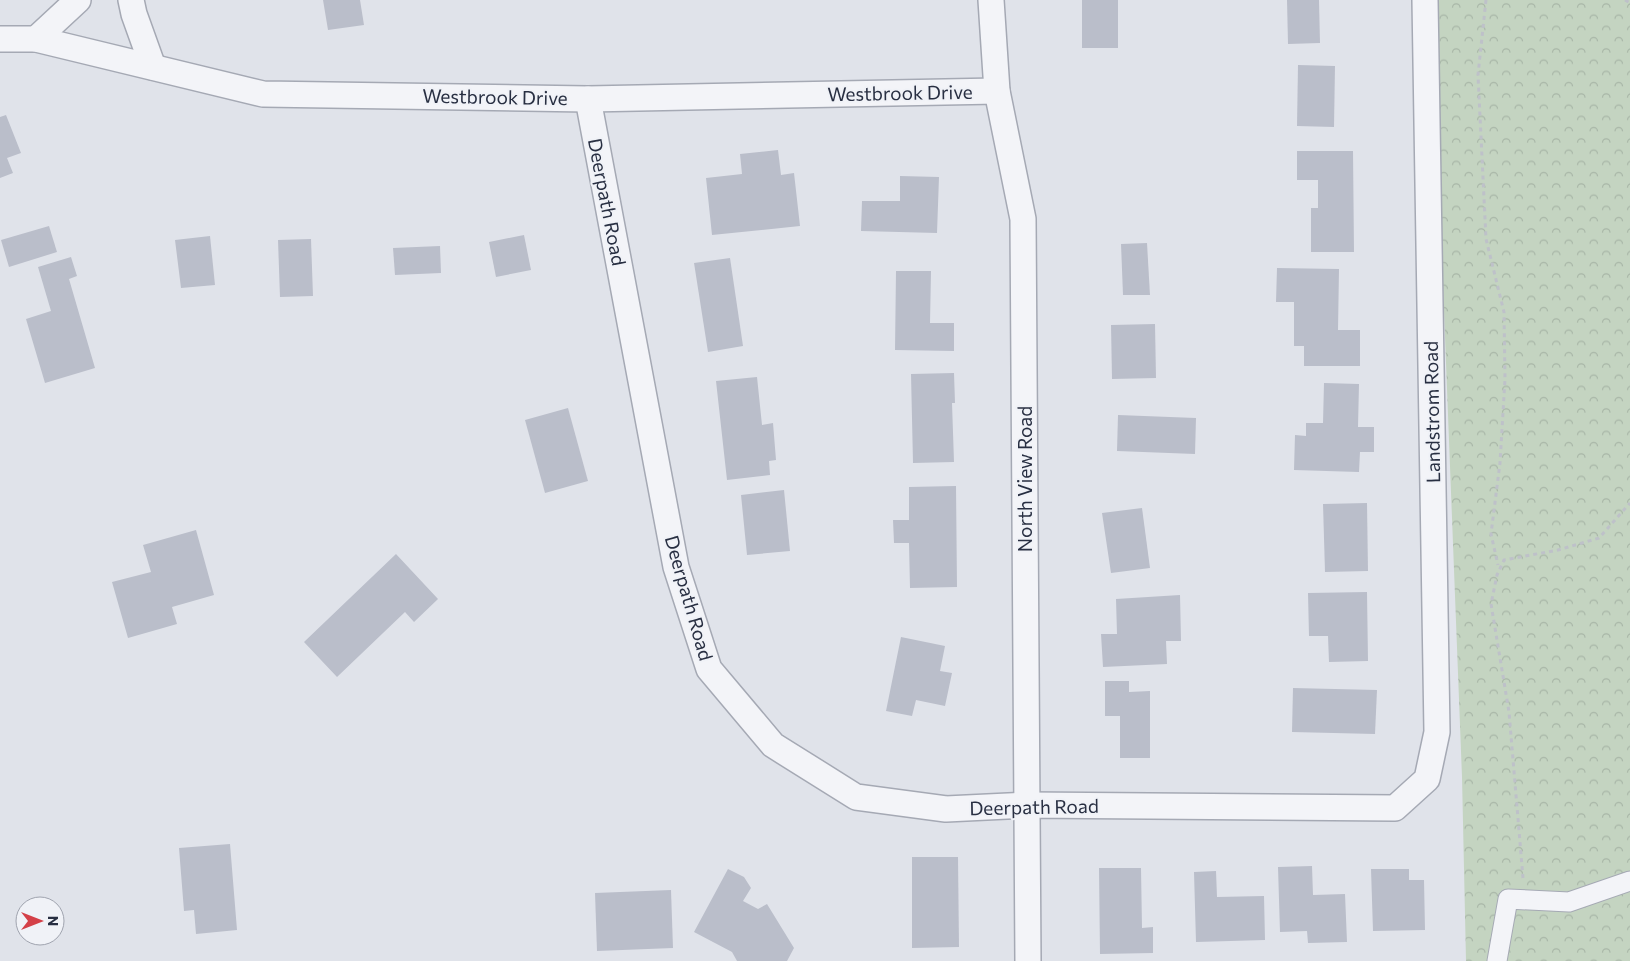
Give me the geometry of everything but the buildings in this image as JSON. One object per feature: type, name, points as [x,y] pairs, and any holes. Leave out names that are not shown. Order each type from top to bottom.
[{"type":"street","points":[[36,39],[78,0]]},
{"type":"street","points":[[131,0],[134,14],[153,67]]},
{"type":"street","name":"North View Road","points":[[991,0],[997,91],[1023,219],[1028,961]]},
{"type":"street","name":"Landstrom Road","points":[[1394,808],[1427,779],[1437,732],[1425,0]]},
{"type":"street","name":"Westbrook Drive","points":[[0,39],[36,39],[263,94],[588,99],[997,91]]},
{"type":"street","name":"Deerpath Road","points":[[588,99],[676,567],[709,669],[773,746],[856,797],[946,809],[1027,805],[1394,808]]},
{"type":"street","points":[[1497,961],[1508,899],[1569,902],[1630,881]]},
{"type":"path","points":[[1486,0],[1478,75],[1486,239],[1504,312],[1505,379],[1500,463],[1492,534],[1498,565]]},
{"type":"path","points":[[1625,0],[1630,3]]},
{"type":"path","points":[[1525,899],[1509,712],[1492,604],[1497,575],[1504,560],[1558,550],[1599,538],[1630,503]]},
{"type":"green space","points":[[1432,0],[1630,0],[1630,961],[1466,961],[1462,777]]}]
